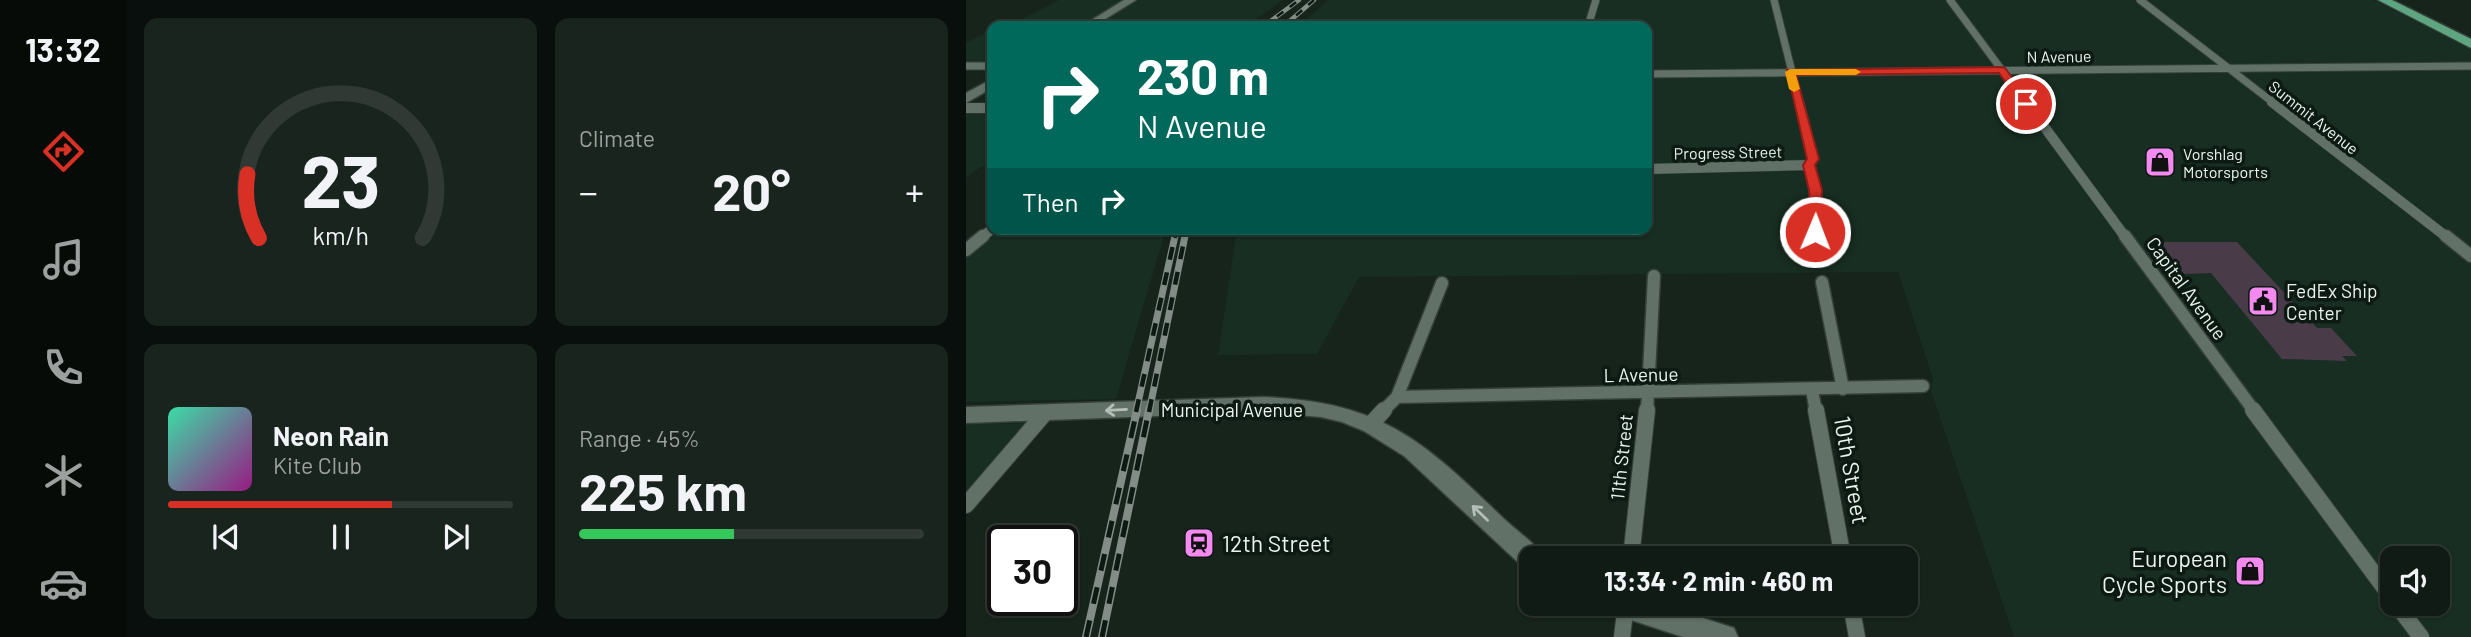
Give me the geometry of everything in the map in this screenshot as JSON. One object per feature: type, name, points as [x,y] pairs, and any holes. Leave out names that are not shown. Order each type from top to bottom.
[{"type":"main road","points":[[1095,21],[1131,0]]},
{"type":"main road","points":[[2383,0],[2471,44]]},
{"type":"main road","points":[[2398,0],[2471,36]]},
{"type":"main road","points":[[2419,18],[2434,18]]},
{"type":"main road","points":[[966,99],[987,86]]},
{"type":"main road","name":"Municipal Avenue","points":[[966,415],[1270,405],[1335,413],[1371,424],[1419,454],[1519,549]]},
{"type":"main road","points":[[1658,616],[1724,637]]},
{"type":"street","points":[[1589,21],[1595,0]]},
{"type":"street","points":[[1774,0],[1813,159],[1809,165],[1816,190],[1817,257]]},
{"type":"street","name":"Capital Avenue","points":[[1950,0],[2380,582]]},
{"type":"street","name":"Summit Avenue","points":[[2140,0],[2471,256]]},
{"type":"street","points":[[966,66],[987,66]]},
{"type":"street","name":"N Avenue","points":[[1652,74],[2471,66]]},
{"type":"street","points":[[966,108],[987,108]]},
{"type":"street","name":"Progress Street","points":[[1652,169],[1809,165]]},
{"type":"street","points":[[966,250],[987,233]]},
{"type":"street","name":"11th Street","points":[[1632,546],[1649,394],[1654,276]]},
{"type":"street","name":"10th Street","points":[[1822,282],[1843,389]]},
{"type":"street","points":[[1371,424],[1397,397],[1442,283]]},
{"type":"street","name":"L Avenue","points":[[1397,397],[1649,394],[1923,386]]},
{"type":"street","name":"10th Street","points":[[1812,390],[1841,546]]},
{"type":"street","points":[[966,505],[1045,413]]},
{"type":"street","points":[[1622,637],[1623,616]]},
{"type":"street","points":[[1853,616],[1857,637]]},
{"type":"street","points":[[2405,616],[2421,637]]},
{"type":"shaded area","points":[[1059,0],[1123,0],[1087,21],[1018,21]]},
{"type":"shaded area","points":[[1139,0],[1283,0],[1254,21],[1104,21]]},
{"type":"shaded area","points":[[1328,0],[2373,0],[2471,50],[2471,637],[2014,637],[1931,391],[1933,379],[1898,272],[1359,277],[1317,354],[1218,355],[1236,235],[1652,235],[1652,21],[1305,21]]},
{"type":"shaded area","points":[[987,32],[987,64],[966,65],[966,43]]},
{"type":"shaded area","points":[[987,111],[987,166],[982,166],[966,178],[966,112]]},
{"type":"shaded area","points":[[990,235],[1164,235],[1116,399],[966,402],[966,254]]},
{"type":"shaded area","points":[[1027,423],[966,492],[966,424]]},
{"type":"building","name":"FedEx Ship Center","points":[[2159,242],[2237,242],[2317,328],[2331,328],[2357,356],[2342,356],[2347,361],[2282,359],[2211,273],[2184,274]]},
{"type":"railway","points":[[1271,21],[1299,0]]},
{"type":"railway","points":[[1290,21],[1314,0]]},
{"type":"railway","points":[[1136,412],[1175,236]]},
{"type":"railway","points":[[1149,412],[1185,236]]},
{"type":"railway","points":[[1086,637],[1137,410]]},
{"type":"railway","points":[[1102,637],[1149,410]]},
{"type":"slow traffic","points":[[1794,89],[1790,72],[1856,72]]},
{"type":"place","name":"Vorshlag Motorsports","points":[[2160,162]]},
{"type":"place","name":"FedEx Ship Center","points":[[2263,301]]},
{"type":"place","name":"12th Street","points":[[1199,543]]},
{"type":"place","name":"European Cycle Sports","points":[[2250,571]]},
{"type":"route","points":[[1815,232],[1816,190],[1809,165],[1813,159],[1790,72],[2002,70],[2026,104]]}]
